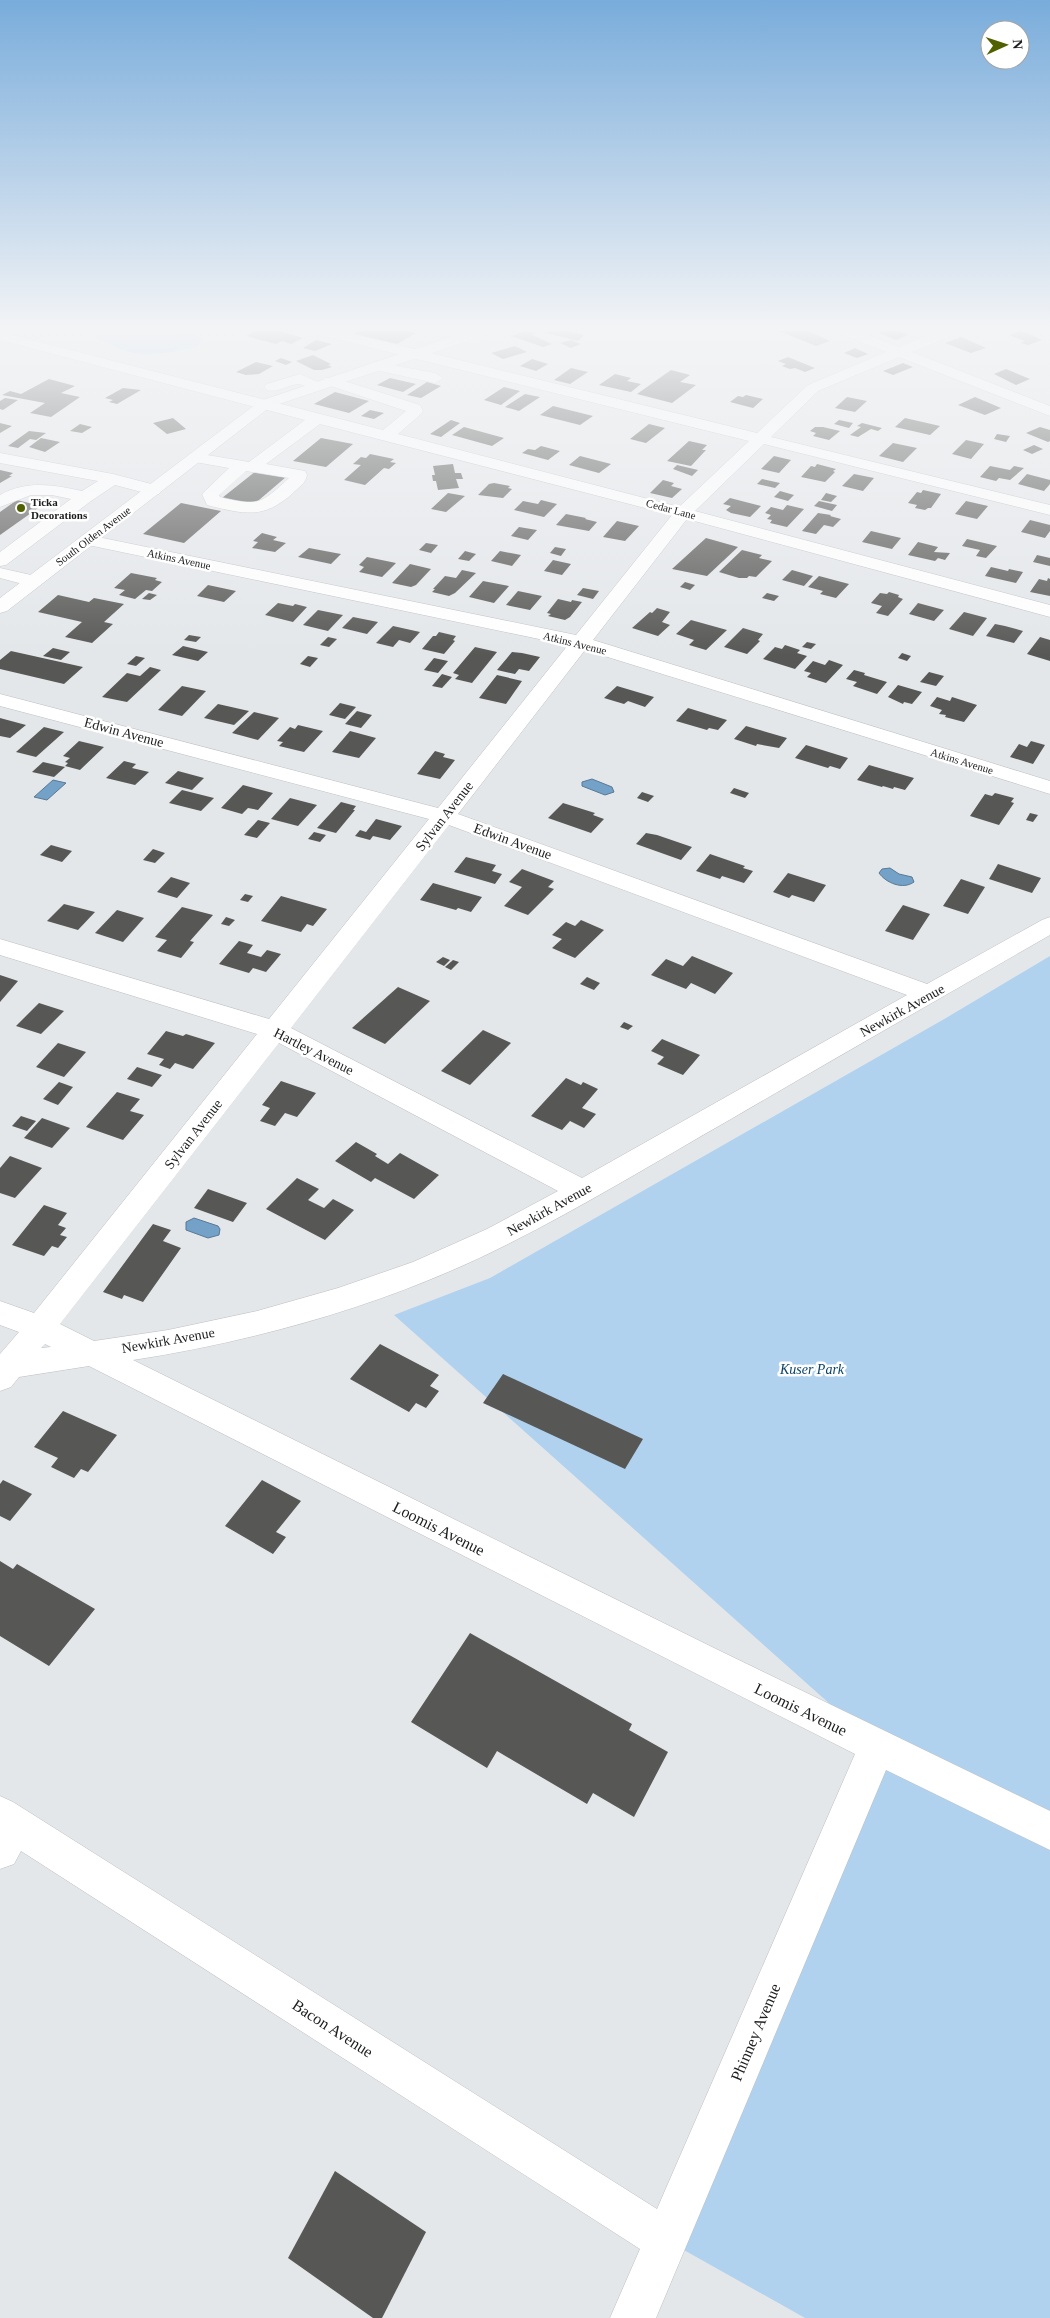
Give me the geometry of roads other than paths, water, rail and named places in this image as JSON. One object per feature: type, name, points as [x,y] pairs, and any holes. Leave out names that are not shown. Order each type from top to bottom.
[{"type":"street","name":"South Olden Avenue","points":[[4,600],[34,581],[80,534],[153,490],[219,439]]},
{"type":"street","points":[[195,458],[247,466],[286,439]]},
{"type":"street","name":"Cedar Lane","points":[[398,439],[683,512],[1050,611]]},
{"type":"street","name":"Sylvan Avenue","points":[[3,1370],[275,1030],[683,512],[760,439]]},
{"type":"street","points":[[761,439],[1050,510]]},
{"type":"street","points":[[0,458],[113,480],[153,490]]},
{"type":"street","points":[[0,560],[85,497],[113,480]]},
{"type":"street","points":[[0,502],[20,491],[33,488],[85,497]]},
{"type":"street","name":"Atkins Avenue","points":[[47,526],[580,642],[1050,788]]},
{"type":"street","points":[[0,573],[34,581]]},
{"type":"street","name":"Edwin Avenue","points":[[0,700],[444,816],[929,994]]},
{"type":"street","name":"Newkirk Avenue","points":[[3,1370],[90,1353],[168,1342],[239,1327],[342,1298],[423,1270],[497,1237],[582,1191],[1050,925]]},
{"type":"street","name":"Hartley Avenue","points":[[0,947],[275,1030],[582,1191]]},
{"type":"street","name":"Loomis Avenue","points":[[0,1313],[39,1327],[1050,1831]]},
{"type":"street","name":"Phinney Avenue","points":[[633,2318],[877,1746]]},
{"type":"street","name":"Bacon Avenue","points":[[5,1830],[666,2240]]},
{"type":"place","name":"Ticka Decorations","points":[[21,508]]},
{"type":"park label","name":"Kuser Park","points":[[812,1369]]}]
